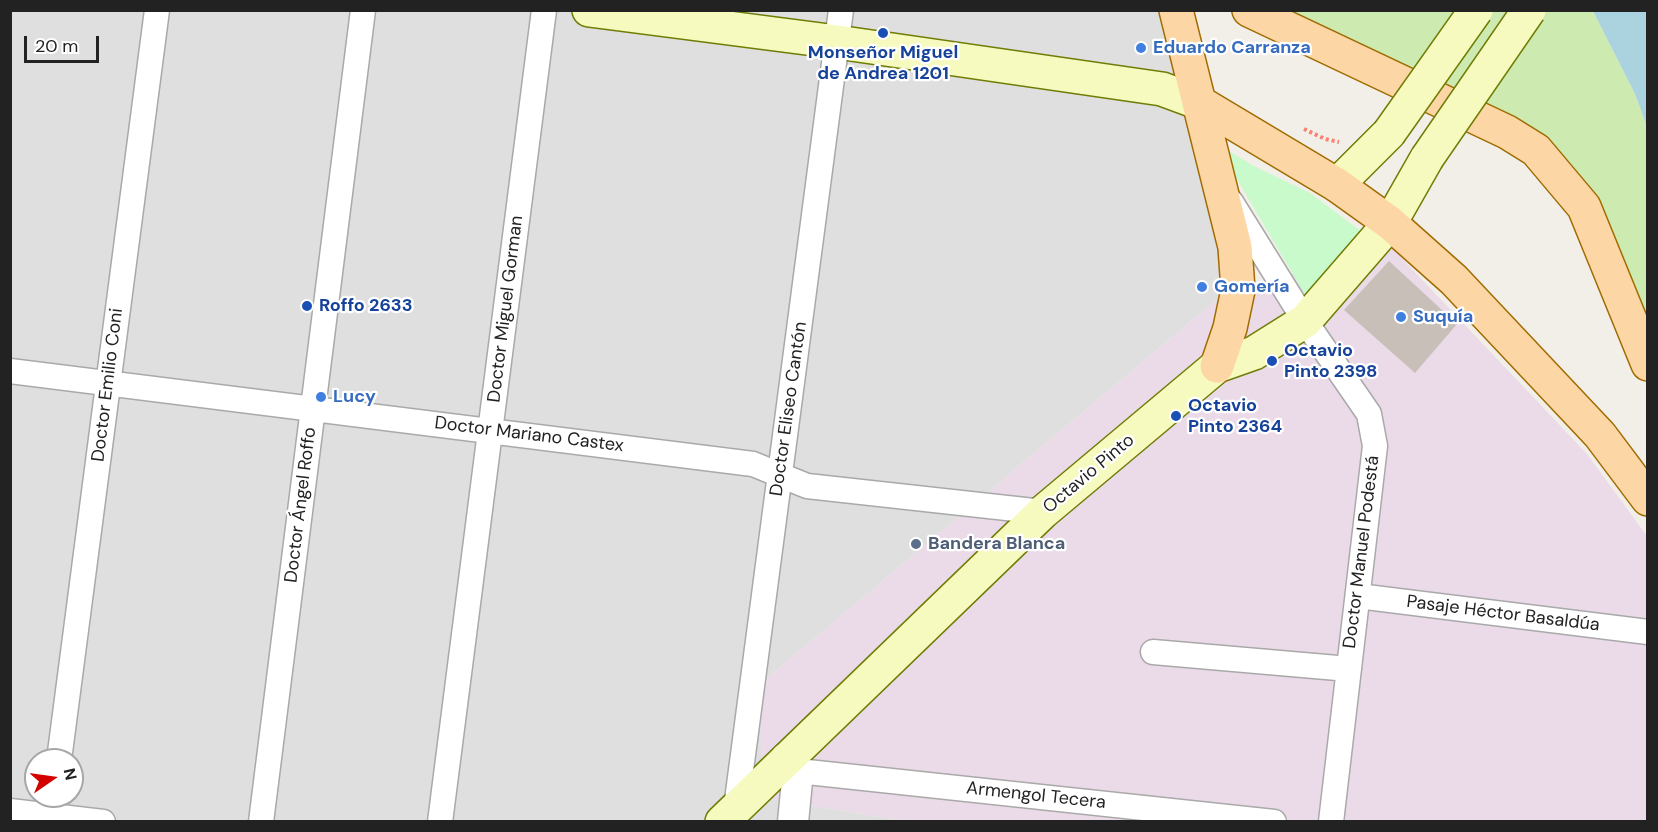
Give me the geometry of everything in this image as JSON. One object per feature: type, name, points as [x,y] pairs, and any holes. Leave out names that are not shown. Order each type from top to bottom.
[{"type":"main road","points":[[589,10],[839,26],[1162,89],[1200,103],[1337,185],[1390,223],[1454,280],[1600,435],[1647,499]]},
{"type":"main road","points":[[1176,10],[1235,247],[1238,290],[1230,328],[1217,366]]},
{"type":"main road","points":[[1249,10],[1507,132],[1536,150],[1584,207],[1647,364]]},
{"type":"main road","points":[[1337,185],[1389,133],[1476,10]]},
{"type":"main road","name":"Octavio Pinto","points":[[729,815],[792,765],[1043,512],[1217,366],[1254,353],[1305,321],[1390,223],[1427,158],[1529,10]]},
{"type":"street","name":"Doctor Emilio Coni","points":[[61,748],[158,10]]},
{"type":"street","name":"Doctor Ángel Roffo","points":[[261,822],[363,10]]},
{"type":"street","name":"Doctor Miguel Gorman","points":[[440,822],[544,10]]},
{"type":"street","name":"Doctor Eliseo Cantón","points":[[729,815],[780,474],[839,26]]},
{"type":"street","name":"Doctor Manuel Podestá","points":[[1218,182],[1305,321],[1370,414],[1375,446],[1331,822]]},
{"type":"street","name":"Doctor Mariano Castex","points":[[10,371],[753,464],[807,486],[1043,512]]},
{"type":"street","name":"Pasaje Héctor Basaldúa","points":[[1358,596],[1647,632]]},
{"type":"street","points":[[1154,652],[1349,669]]},
{"type":"street","points":[[792,765],[793,822]]},
{"type":"street","name":"Armengol Tecera","points":[[792,765],[1274,822]]},
{"type":"street","points":[[10,811],[52,811],[103,822]]},
{"type":"path","points":[[1294,124],[1325,139],[1347,143]]},
{"type":"shaded area","points":[[10,11],[1164,11],[1228,290],[758,686],[765,798],[904,821],[11,821]]},
{"type":"shaded area","points":[[1393,249],[1587,454],[1647,536],[1647,821],[904,821],[765,798],[758,686],[1228,290]]},
{"type":"green space","points":[[1249,11],[1593,11],[1635,94],[1647,127],[1647,364],[1559,174]]},
{"type":"green space","points":[[1229,151],[1252,165],[1310,193],[1365,234],[1307,298],[1235,176]]},
{"type":"water","points":[[1593,11],[1647,11],[1647,127],[1635,94]]},
{"type":"building","name":"Suquía","points":[[1389,261],[1457,324],[1415,373],[1344,310]]},
{"type":"place","name":"Monseñor Miguel de Andrea 1201","points":[[883,33]]},
{"type":"place","name":"Eduardo Carranza","points":[[1141,48]]},
{"type":"place","name":"Gomería","points":[[1202,287]]},
{"type":"place","name":"Roffo 2633","points":[[307,306]]},
{"type":"place","name":"Suquía","points":[[1401,317]]},
{"type":"place","name":"Octavio Pinto 2398","points":[[1272,361]]},
{"type":"place","name":"Lucy","points":[[321,397]]},
{"type":"place","name":"Octavio Pinto 2364","points":[[1176,416]]},
{"type":"place","name":"Bandera Blanca","points":[[916,544]]}]
